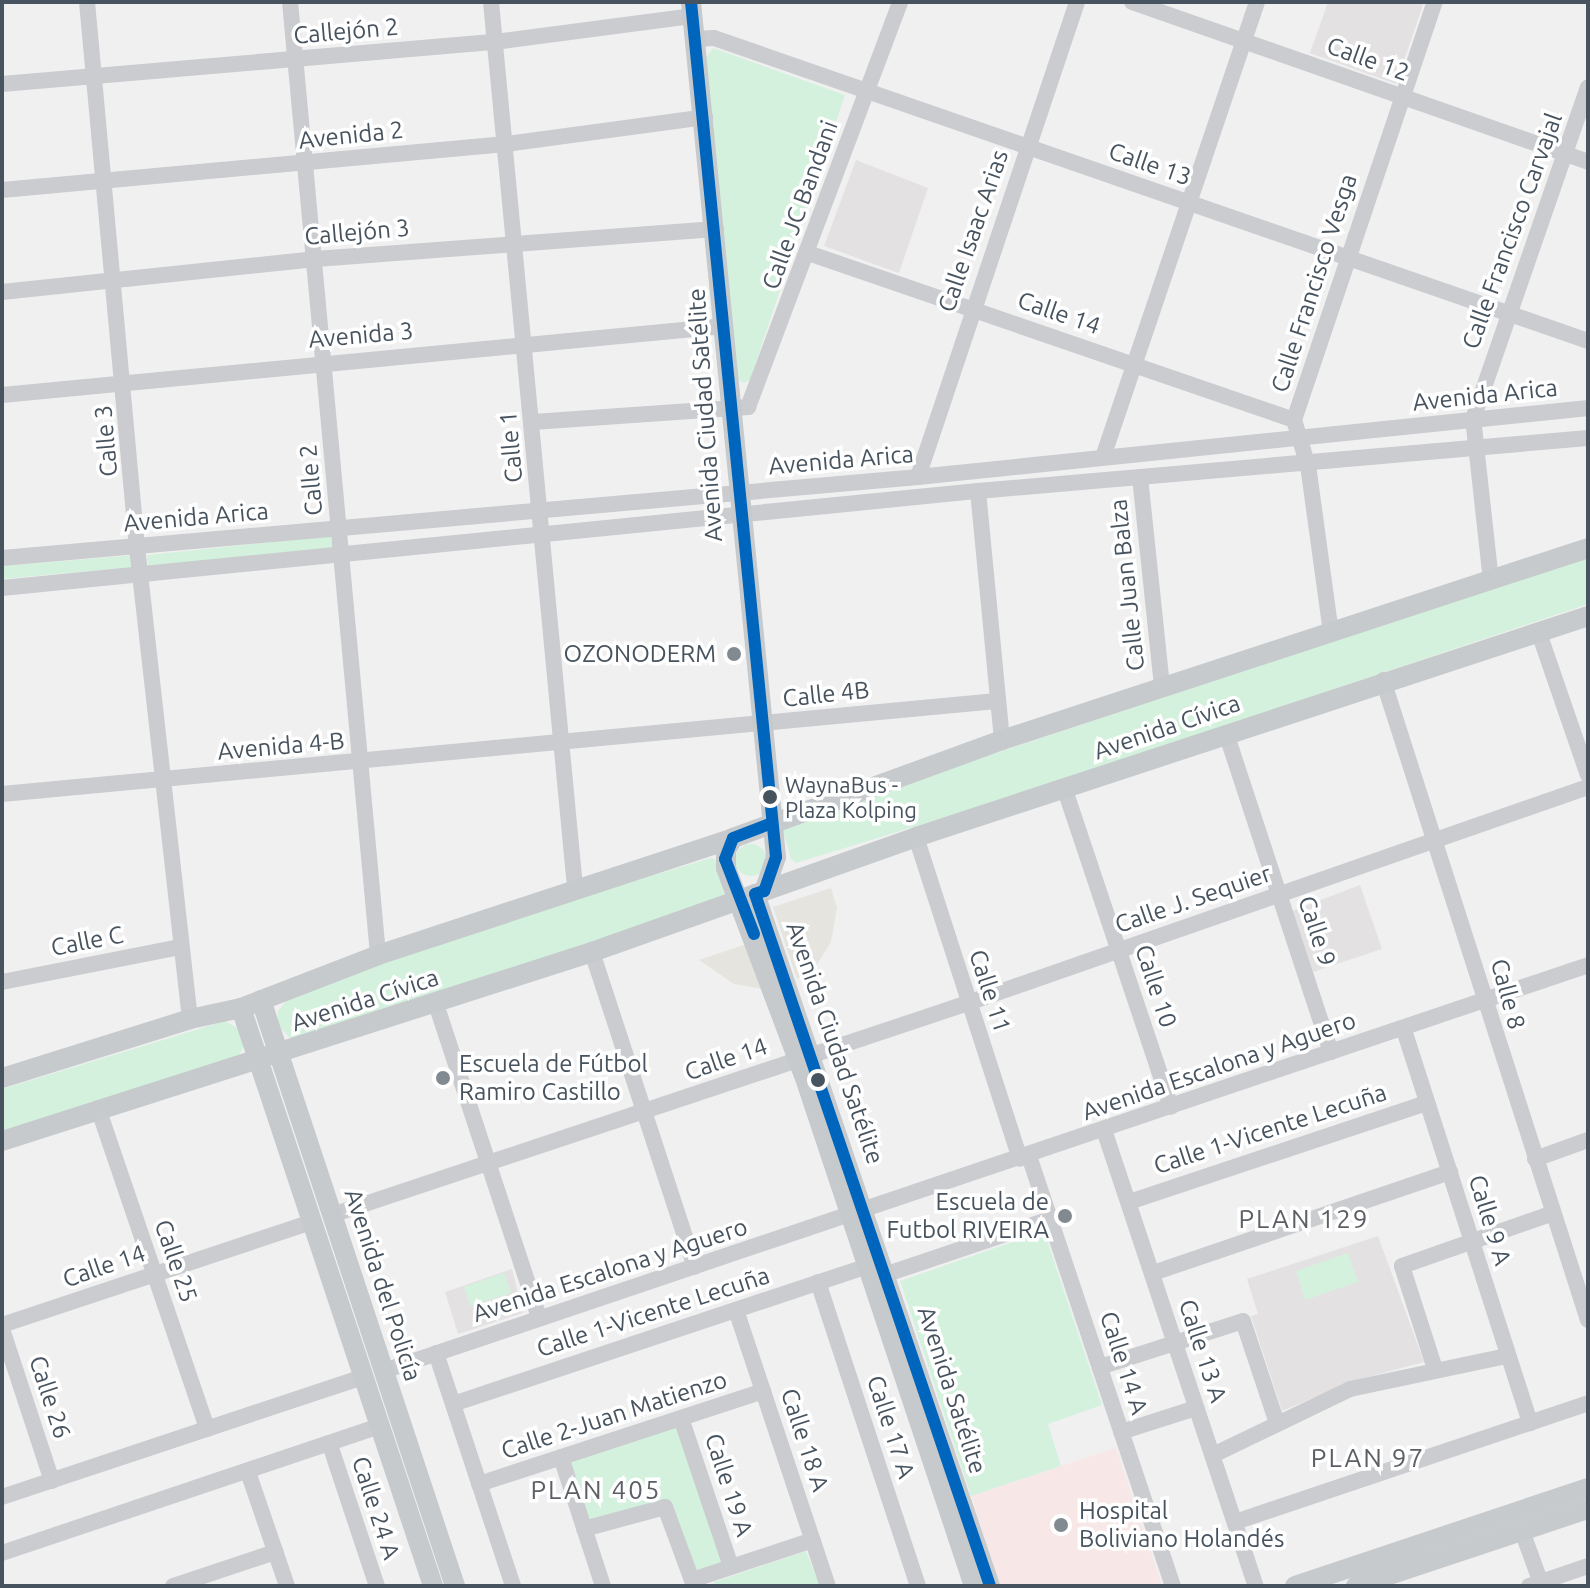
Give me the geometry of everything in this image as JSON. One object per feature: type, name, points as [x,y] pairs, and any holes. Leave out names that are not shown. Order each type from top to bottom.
[{"type":"main road","name":"Avenida Ciudad Satélite","points":[[692,9],[725,326],[739,493],[738,516],[776,857],[753,895]]},
{"type":"main road","name":"Avenida Cívica","points":[[2,1078],[190,1019],[241,1008],[378,955],[733,838],[1002,740],[1588,548]]},
{"type":"main road","name":"Avenida Cívica","points":[[2,1141],[98,1108],[259,1062],[436,1004],[916,837],[1065,790],[1383,680],[1588,616]]},
{"type":"main road","name":"Avenida Ciudad Satélite","points":[[733,838],[725,859],[753,895],[858,1212]]},
{"type":"main road","name":"Avenida del Policía","points":[[261,1000],[455,1586]]},
{"type":"main road","name":"Avenida del Policía","points":[[241,1008],[433,1586]]},
{"type":"main road","name":"Avenida Satélite","points":[[858,1212],[879,1267],[942,1465],[974,1586]]},
{"type":"main road","points":[[312,1222],[332,1215]]},
{"type":"main road","points":[[363,1377],[384,1371]]},
{"type":"main road","points":[[379,1426],[400,1419]]},
{"type":"main road","name":"Avenida Satélite","points":[[942,1465],[990,1586]]},
{"type":"main road","points":[[1356,1586],[1405,1560],[1588,1488]]},
{"type":"main road","points":[[1295,1586],[1522,1531],[1588,1509]]},
{"type":"street","name":"Calle 3","points":[[87,2],[103,184],[116,281],[137,547],[190,1019]]},
{"type":"street","name":"Calle 2","points":[[290,2],[326,361],[378,955]]},
{"type":"street","name":"Calle 1","points":[[491,2],[564,742],[575,888]]},
{"type":"street","name":"Calle JC Bandani","points":[[732,411],[752,401],[900,2]]},
{"type":"street","name":"Calle Isaac Arias","points":[[918,477],[1077,2]]},
{"type":"street","name":"Calle 12","points":[[1132,2],[1588,162]]},
{"type":"street","points":[[1103,457],[1131,364],[1257,2]]},
{"type":"street","name":"Calle Francisco Vesga","points":[[1331,633],[1308,466],[1294,420],[1435,2]]},
{"type":"street","name":"Callejón 2","points":[[2,84],[495,42],[692,9]]},
{"type":"street","name":"Calle 13","points":[[696,39],[714,38],[1588,341]]},
{"type":"street","name":"Calle Francisco Carvajal","points":[[1491,581],[1472,420],[1506,313],[1588,87]]},
{"type":"street","name":"Avenida 2","points":[[2,190],[103,184],[506,144],[705,117]]},
{"type":"street","name":"Callejón 3","points":[[2,292],[316,259],[716,229]]},
{"type":"street","name":"Calle 14","points":[[808,253],[1294,420]]},
{"type":"street","name":"Avenida 3","points":[[2,395],[326,361],[526,346],[725,326]]},
{"type":"street","name":"Avenida Arica","points":[[2,558],[541,507],[918,477],[1588,408]]},
{"type":"street","points":[[533,422],[732,411]]},
{"type":"street","name":"Avenida Arica","points":[[2,588],[544,537],[978,491],[1308,466],[1588,438]]},
{"type":"street","name":"Calle Juan Balza","points":[[1140,477],[1162,688]]},
{"type":"street","points":[[978,491],[1002,740]]},
{"type":"street","points":[[1539,633],[1588,775]]},
{"type":"street","name":"Calle 8","points":[[1383,680],[1483,989],[1483,1002],[1587,1316]]},
{"type":"street","name":"Calle 4B","points":[[564,742],[997,701]]},
{"type":"street","name":"Calle 9","points":[[1226,733],[1331,1052]]},
{"type":"street","name":"Avenida 4-B","points":[[2,794],[564,742]]},
{"type":"street","name":"Calle J. Sequier","points":[[805,1058],[1437,843],[1588,787]]},
{"type":"street","name":"Calle 10","points":[[1065,790],[1171,1107]]},
{"type":"street","name":"Calle 11","points":[[916,837],[968,1003],[1024,1157]]},
{"type":"street","name":"Calle C","points":[[2,982],[181,947]]},
{"type":"street","points":[[592,952],[695,1267]]},
{"type":"street","name":"Avenida Escalona y Aguero","points":[[384,1371],[1404,1030],[1588,965]]},
{"type":"street","points":[[436,1004],[539,1318]]},
{"type":"street","name":"Calle 9 A","points":[[1404,1030],[1530,1423]]},
{"type":"street","name":"Calle 14","points":[[332,1215],[805,1058]]},
{"type":"street","name":"Calle 1-Vicente Lecuña","points":[[1129,1202],[1427,1103]]},
{"type":"street","name":"Calle 25","points":[[98,1108],[207,1429]]},
{"type":"street","name":"Calle 13 A","points":[[1104,1130],[1256,1586]]},
{"type":"street","points":[[1535,1159],[1588,1140]]},
{"type":"street","name":"Calle 14 A","points":[[1024,1157],[1050,1219],[1173,1586]]},
{"type":"street","points":[[1153,1273],[1450,1172]]},
{"type":"street","points":[[1435,1369],[1402,1266],[1553,1213]]},
{"type":"street","name":"Calle 1-Vicente Lecuña","points":[[453,1404],[818,1282],[1050,1219]]},
{"type":"street","name":"Calle 14","points":[[2,1327],[312,1222]]},
{"type":"street","name":"Calle 17 A","points":[[818,1282],[916,1585]]},
{"type":"street","name":"Calle 18 A","points":[[736,1310],[828,1586]]},
{"type":"street","points":[[1100,1367],[1243,1321],[1277,1423]]},
{"type":"street","name":"Calle 26","points":[[2,1327],[52,1481]]},
{"type":"street","points":[[436,1353],[513,1586]]},
{"type":"street","points":[[1213,1455],[1350,1389],[1507,1356]]},
{"type":"street","points":[[2,1497],[363,1377]]},
{"type":"street","name":"Calle 2-Juan Matienzo","points":[[479,1484],[763,1391]]},
{"type":"street","points":[[1235,1522],[1588,1403]]},
{"type":"street","points":[[1121,1432],[1196,1408]]},
{"type":"street","name":"Calle 19 A","points":[[681,1418],[731,1567]]},
{"type":"street","points":[[2,1553],[379,1426]]},
{"type":"street","name":"Calle 24 A","points":[[330,1445],[377,1586]]},
{"type":"street","points":[[561,1457],[603,1586]]},
{"type":"street","points":[[248,1472],[287,1586]]},
{"type":"street","points":[[584,1529],[654,1506],[665,1507],[693,1583],[813,1540]]},
{"type":"street","points":[[1522,1531],[1537,1585],[1588,1566]]},
{"type":"street","points":[[173,1586],[275,1552]]},
{"type":"shaded area","points":[[1328,2],[1424,2],[1396,84],[1310,53]]},
{"type":"shaded area","points":[[856,160],[928,188],[899,273],[824,246]]},
{"type":"shaded area","points":[[1360,885],[1382,949],[1313,972],[1292,911]]},
{"type":"shaded area","points":[[831,888],[837,908],[831,942],[816,966],[797,979],[773,907]]},
{"type":"shaded area","points":[[747,944],[763,989],[734,984],[699,960]]},
{"type":"shaded area","points":[[1378,1236],[1424,1362],[1353,1381],[1282,1411],[1251,1316],[1258,1314],[1247,1279]]},
{"type":"shaded area","points":[[512,1269],[523,1313],[458,1334],[445,1292]]},
{"type":"shaded area","name":"Hospital Boliviano Holandés","points":[[1116,1448],[1162,1586],[1000,1586],[971,1496]]},
{"type":"green space","points":[[713,48],[845,95],[750,380],[744,383],[736,379],[705,59]]},
{"type":"green space","points":[[331,536],[333,548],[148,567],[147,555]]},
{"type":"green space","points":[[135,555],[136,567],[2,579],[2,566]]},
{"type":"green space","points":[[1588,556],[1588,604],[1027,792],[796,863],[791,859],[783,831],[786,823]]},
{"type":"green space","points":[[751,844],[762,849],[767,860],[762,871],[751,876],[740,871],[735,860],[740,849]]},
{"type":"green space","points":[[711,858],[718,860],[727,897],[303,1039],[290,1038],[278,1025],[278,1011],[288,999],[398,952]]},
{"type":"green space","points":[[225,1021],[239,1029],[245,1043],[237,1059],[2,1136],[2,1089]]},
{"type":"green space","points":[[1044,1231],[1102,1405],[1048,1424],[1061,1466],[971,1496],[900,1281]]},
{"type":"green space","points":[[1348,1253],[1358,1282],[1305,1300],[1296,1271]]},
{"type":"green space","points":[[504,1273],[511,1293],[470,1306],[464,1287]]},
{"type":"green space","points":[[677,1426],[723,1560],[718,1567],[695,1570],[661,1500],[589,1522],[569,1461]]},
{"type":"green space","points":[[806,1551],[820,1586],[715,1586],[714,1582]]},
{"type":"transit line","points":[[691,2],[776,857],[764,891],[755,894],[990,1586]]},
{"type":"transit line","points":[[754,934],[725,859],[733,838],[770,824]]},
{"type":"place","name":"OZONODERM","points":[[734,654]]},
{"type":"place","name":"WaynaBus - Plaza Kolping","points":[[770,797]]},
{"type":"place","name":"Escuela de Fútbol Ramiro Castillo","points":[[443,1078]]},
{"type":"place","name":"Escuela de Futbol RIVEIRA","points":[[1065,1216]]},
{"type":"place","name":"Hospital Boliviano Holandés","points":[[1061,1525]]},
{"type":"district","name":"PLAN 129","points":[[1304,1219]]},
{"type":"district","name":"PLAN 97","points":[[1368,1458]]},
{"type":"district","name":"PLAN 405","points":[[596,1490]]}]
